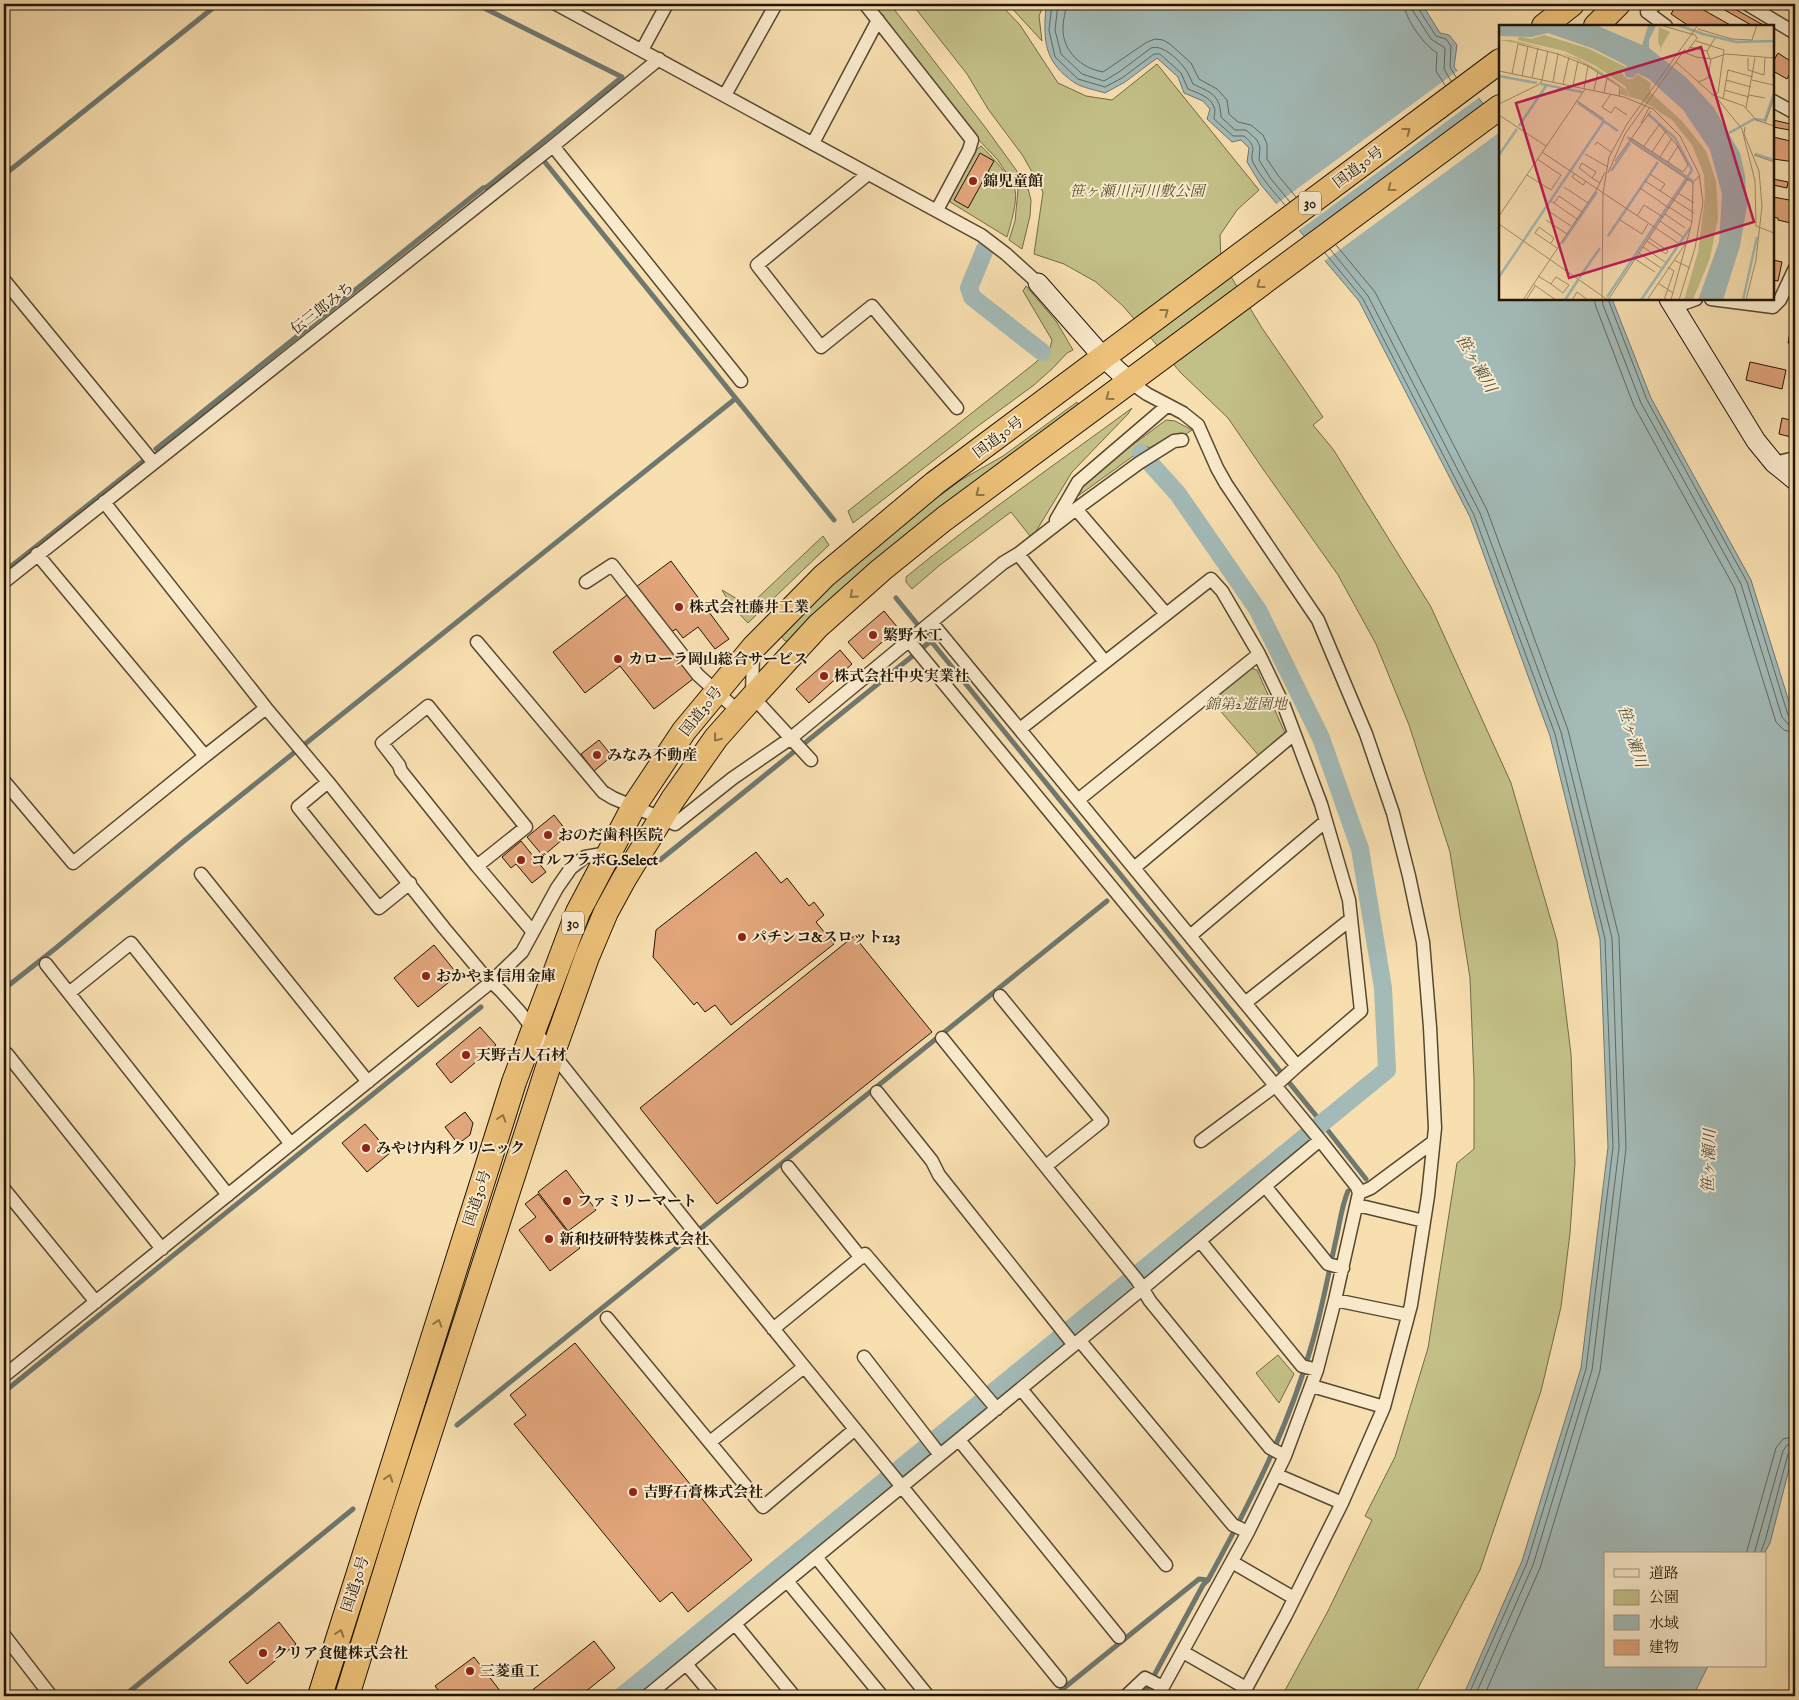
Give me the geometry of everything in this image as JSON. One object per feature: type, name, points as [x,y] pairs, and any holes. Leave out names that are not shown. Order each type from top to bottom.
[{"type":"highway","points":[[1545,25],[1572,4]]},
{"type":"highway","points":[[1597,25],[1618,4]]},
{"type":"highway","name":"国道30号","points":[[320,1696],[508,1101],[532,1030],[578,912],[608,853],[640,815],[716,738],[753,648],[824,576],[936,483],[1497,62]]},
{"type":"highway","name":"国道30号","points":[[733,700],[888,564],[944,519],[1499,108]]},
{"type":"highway","name":"国道30号","points":[[347,1696],[404,1512],[552,1056],[587,957],[606,912],[624,879],[640,815]]},
{"type":"street","points":[[556,4],[981,235],[1006,254],[1038,283],[1103,357],[1130,382],[1147,394],[1183,413],[1198,425],[1226,484],[1318,620],[1366,734],[1393,813],[1423,942],[1430,1036],[1433,1142],[1424,1221],[1408,1315],[1392,1385],[1384,1407],[1342,1503],[1244,1692],[1183,1652]]},
{"type":"street","points":[[642,50],[667,4]]},
{"type":"street","points":[[725,95],[776,4]]},
{"type":"street","points":[[865,4],[972,140],[970,150],[937,210]]},
{"type":"street","points":[[1656,4],[1647,12],[1665,25]]},
{"type":"street","points":[[1747,4],[1795,33]]},
{"type":"street","points":[[813,143],[878,20]]},
{"type":"street","name":"伝三郎みち","points":[[4,582],[659,60]]},
{"type":"street","points":[[1774,102],[1795,113]]},
{"type":"street","points":[[553,146],[741,381]]},
{"type":"street","points":[[868,174],[757,265],[821,347],[872,306],[957,408]]},
{"type":"street","points":[[1719,300],[1772,307],[1780,300],[1795,268]]},
{"type":"street","points":[[4,280],[153,462]]},
{"type":"street","points":[[1690,300],[1672,303],[1756,441],[1774,463],[1795,480]]},
{"type":"street","points":[[1053,527],[1078,482],[1168,405]]},
{"type":"street","points":[[477,642],[603,792],[640,815],[675,824],[733,778],[793,740],[920,638],[944,610],[1004,563],[1139,463],[1174,441],[1182,440]]},
{"type":"street","points":[[1774,463],[1795,458]]},
{"type":"street","points":[[104,502],[266,708],[410,883],[444,928],[481,972],[501,991],[854,1430],[1060,1681]]},
{"type":"street","points":[[1076,509],[1166,614]]},
{"type":"street","points":[[37,554],[205,756]]},
{"type":"street","points":[[1018,554],[1105,662]]},
{"type":"street","points":[[586,582],[612,565],[698,675],[793,740],[808,757]]},
{"type":"street","points":[[1020,729],[1211,579],[1222,591],[1259,654],[1284,706],[1326,821],[1349,900],[1361,1010],[1285,1077],[1201,1141]]},
{"type":"street","points":[[920,638],[1020,729],[1244,1002],[1285,1077],[1306,1124],[1357,1187],[1358,1199],[1335,1266],[1335,1300],[1309,1368],[1312,1386],[1277,1452],[1277,1475],[1241,1529],[1232,1562],[1183,1652],[1156,1687],[1145,1678],[1126,1696]]},
{"type":"street","points":[[920,638],[1285,1077]]},
{"type":"street","points":[[733,700],[753,648]]},
{"type":"street","points":[[1078,800],[1259,654]]},
{"type":"street","points":[[477,866],[526,827],[428,706],[382,742],[402,772],[477,866],[533,932]]},
{"type":"street","points":[[4,781],[73,863],[266,708]]},
{"type":"street","points":[[1134,868],[1294,734]]},
{"type":"street","points":[[328,782],[298,807],[366,893],[379,908],[410,883]]},
{"type":"street","points":[[1190,936],[1326,821]]},
{"type":"street","points":[[4,1376],[491,982],[522,952],[557,888],[571,868],[585,857],[608,853]]},
{"type":"street","points":[[201,874],[368,1082]]},
{"type":"street","points":[[1244,1002],[1351,919]]},
{"type":"street","points":[[69,993],[131,943],[291,1144]]},
{"type":"street","points":[[46,964],[228,1195]]},
{"type":"street","points":[[1000,996],[1102,1121],[1046,1166]]},
{"type":"street","points":[[942,1038],[1137,1281],[1150,1301],[1277,1452]]},
{"type":"street","points":[[7,1054],[162,1249]]},
{"type":"street","points":[[877,1092],[932,1161],[945,1182],[1071,1338],[1241,1529]]},
{"type":"street","points":[[647,1696],[816,1557],[894,1479],[933,1446],[959,1440],[990,1401],[1021,1389],[1071,1338],[1137,1281],[1200,1241],[1318,1138]]},
{"type":"street","points":[[1358,1199],[1433,1142]]},
{"type":"street","points":[[788,1167],[861,1258]]},
{"type":"street","points":[[1265,1186],[1335,1266]]},
{"type":"street","points":[[4,1189],[96,1302]]},
{"type":"street","points":[[1358,1199],[1424,1221]]},
{"type":"street","points":[[1200,1241],[1309,1368]]},
{"type":"street","points":[[773,1329],[865,1254],[990,1401]]},
{"type":"street","points":[[1335,1300],[1408,1315]]},
{"type":"street","points":[[607,1318],[763,1507],[854,1430]]},
{"type":"street","points":[[864,1357],[933,1446]]},
{"type":"street","points":[[710,1442],[804,1367]]},
{"type":"street","points":[[1312,1386],[1384,1407]]},
{"type":"street","points":[[1021,1389],[1166,1565]]},
{"type":"street","points":[[959,1440],[1119,1637]]},
{"type":"street","points":[[1277,1475],[1342,1503]]},
{"type":"street","points":[[816,1557],[928,1696]]},
{"type":"street","points":[[1232,1562],[1294,1598]]},
{"type":"street","points":[[787,1581],[882,1696]]},
{"type":"street","points":[[735,1624],[794,1696]]},
{"type":"street","points":[[4,1635],[51,1696]]},
{"type":"street","points":[[686,1664],[713,1696]]},
{"type":"green space","points":[[873,4],[890,4],[985,127],[1027,185],[1031,200],[1030,216],[1022,249],[1009,240],[1015,221],[1018,190],[997,159],[974,135]]},
{"type":"green space","name":"笹ヶ瀬川河川敷公園","points":[[912,4],[1000,4],[1020,25],[1058,83],[1086,96],[1112,100],[1157,64],[1259,190],[1237,210],[1220,235],[1221,260],[1262,328],[1323,417],[1313,425],[1333,449],[1431,607],[1511,783],[1557,941],[1571,1054],[1575,1163],[1570,1233],[1561,1307],[1541,1391],[1480,1570],[1414,1696],[1282,1696],[1328,1611],[1372,1520],[1365,1516],[1395,1457],[1428,1348],[1457,1163],[1474,1149],[1474,1080],[1470,978],[1450,852],[1409,725],[1376,644],[1338,575],[1228,418],[1181,373],[1123,306],[1096,282],[1064,264],[1034,254],[1043,192],[1023,156],[988,109],[967,74]]},
{"type":"green space","points":[[1008,4],[1044,4],[1039,16],[1042,41]]},
{"type":"green space","points":[[981,146],[1005,173],[1015,190],[1015,207],[1007,237],[950,202],[951,196],[975,151]]},
{"type":"green space","points":[[1026,286],[1056,321],[1073,350],[1067,353],[1034,385],[853,523],[848,511],[1035,363],[1050,348],[1052,340],[1023,291]]},
{"type":"green space","points":[[1077,402],[1081,409],[789,641],[785,641],[781,636],[827,589],[911,517],[961,480],[1003,456]]},
{"type":"green space","points":[[1132,408],[1072,472],[1035,533],[1030,536],[1011,512],[940,565],[912,589],[906,582],[906,577],[961,533]]},
{"type":"green space","points":[[1166,420],[1175,421],[1192,430],[1183,436],[1173,435],[1149,448],[1147,446],[1078,496],[1080,489],[1095,473]]},
{"type":"green space","points":[[823,536],[829,545],[748,623],[730,604],[722,590],[749,606]]},
{"type":"green space","name":"錦第2遊園地","points":[[1250,668],[1257,670],[1285,733],[1282,741],[1260,757],[1211,700]]},
{"type":"green space","points":[[1278,1355],[1294,1374],[1279,1403],[1256,1373]]},
{"type":"water","name":"笹ヶ瀬川","points":[[1049,4],[1422,4],[1440,33],[1449,35],[1457,45],[1454,67],[1499,124],[1499,300],[1612,300],[1651,398],[1751,580],[1795,721],[1795,1446],[1770,1543],[1765,1552],[1604,1552],[1604,1668],[1707,1668],[1693,1696],[1463,1696],[1522,1561],[1581,1368],[1608,1147],[1600,939],[1550,736],[1470,517],[1359,301],[1261,185],[1247,162],[1249,148],[1241,140],[1232,142],[1207,119],[1210,109],[1203,101],[1184,93],[1178,77],[1157,58],[1125,82],[1105,93],[1078,85],[1065,75],[1051,59],[1045,30],[1046,7]]},
{"type":"pier","points":[[1460,69],[1481,96],[1297,232],[1275,205]]},
{"type":"pier","points":[[1499,122],[1499,133],[1323,262],[1304,240]]},
{"type":"building","points":[[1677,4],[1693,4],[1730,25],[1688,25],[1671,14]]},
{"type":"building","points":[[1714,4],[1726,4],[1763,25],[1751,25]]},
{"type":"building","points":[[1778,53],[1795,64],[1787,79],[1774,72],[1774,60]]},
{"type":"building","points":[[1774,120],[1795,125],[1795,131],[1774,127]]},
{"type":"building","points":[[1774,137],[1795,142],[1795,162],[1774,159]]},
{"type":"building","points":[[980,153],[994,161],[968,208],[954,200]]},
{"type":"building","points":[[1774,179],[1788,182],[1787,188],[1774,185]]},
{"type":"building","points":[[1774,197],[1795,201],[1795,224],[1778,220],[1778,218],[1774,217]]},
{"type":"building","points":[[1774,260],[1782,262],[1778,281],[1774,280]]},
{"type":"building","points":[[1792,322],[1795,323],[1795,345],[1788,343]]},
{"type":"building","points":[[1750,362],[1786,370],[1782,389],[1746,380]]},
{"type":"building","points":[[1782,418],[1795,421],[1795,438],[1779,434]]},
{"type":"building","name":"株式会社藤井工業","points":[[671,561],[729,639],[715,649],[698,627],[683,638],[676,629],[671,632],[636,587]]},
{"type":"building","name":"カローラ岡山総合サービス","points":[[627,595],[693,679],[654,709],[620,666],[585,693],[553,652]]},
{"type":"building","name":"繁野木工","points":[[884,611],[898,628],[863,659],[848,642]]},
{"type":"building","name":"株式会社中央実業社","points":[[840,650],[852,664],[809,703],[796,689]]},
{"type":"building","name":"みなみ不動産","points":[[599,740],[612,756],[594,771],[581,754]]},
{"type":"building","name":"おのだ歯科医院","points":[[554,815],[569,834],[543,856],[527,837]]},
{"type":"building","name":"ゴルフラボG.Select","points":[[521,841],[546,872],[532,883],[516,864],[511,868],[502,857]]},
{"type":"building","name":"パチンコ&スロット123","points":[[756,852],[781,883],[787,878],[809,906],[814,902],[824,915],[816,922],[834,944],[731,1025],[715,1005],[705,1012],[697,1002],[694,1005],[653,957],[656,930]]},
{"type":"building","points":[[854,936],[932,1032],[717,1204],[640,1108]]},
{"type":"building","name":"おかやま信用金庫","points":[[434,945],[458,975],[418,1007],[394,978]]},
{"type":"building","name":"天野吉人石材","points":[[480,1027],[496,1045],[451,1083],[436,1064]]},
{"type":"building","points":[[465,1112],[473,1123],[470,1135],[458,1144],[445,1127]]},
{"type":"building","name":"みやけ内科クリニック","points":[[365,1124],[390,1153],[367,1172],[342,1143]]},
{"type":"building","name":"ファミリーマート","points":[[566,1170],[596,1210],[568,1231],[538,1192]]},
{"type":"building","name":"新和技研特装株式会社","points":[[538,1194],[580,1248],[550,1271],[519,1230],[536,1217],[525,1204]]},
{"type":"building","name":"吉野石膏株式会社","points":[[575,1343],[752,1560],[688,1612],[672,1592],[660,1602],[514,1424],[526,1415],[510,1395]]},
{"type":"building","name":"クリア食健株式会社","points":[[279,1622],[296,1644],[247,1684],[229,1662]]},
{"type":"building","points":[[594,1641],[615,1668],[580,1696],[525,1696]]},
{"type":"building","name":"三菱重工","points":[[474,1657],[504,1696],[443,1696],[435,1686]]},
{"type":"waterway","points":[[4,175],[218,4]]},
{"type":"waterway","points":[[156,449],[483,188],[487,187],[622,77],[476,4]]},
{"type":"waterway","points":[[544,161],[834,520]]},
{"type":"waterway","points":[[985,249],[969,288],[972,297],[1042,352]]},
{"type":"waterway","points":[[4,989],[184,841],[735,399]]},
{"type":"waterway","points":[[622,1696],[1387,1070],[1383,988],[1360,849],[1321,738],[1258,610],[1178,494],[1141,453]]},
{"type":"waterway","points":[[4,572],[142,462]]},
{"type":"waterway","points":[[896,598],[1366,1179]]},
{"type":"waterway","points":[[660,860],[931,641]]},
{"type":"waterway","points":[[457,1425],[1107,901]]},
{"type":"waterway","points":[[4,1392],[481,1007]]},
{"type":"waterway","points":[[1143,1696],[1239,1522],[1281,1433],[1304,1372],[1313,1340],[1348,1191]]},
{"type":"waterway","points":[[124,1696],[353,1509]]},
{"type":"waterway","points":[[1054,1696],[1199,1579],[1208,1580]]},
{"type":"place","name":"錦児童館","points":[[973,181]]},
{"type":"place","name":"株式会社藤井工業","points":[[679,607]]},
{"type":"place","name":"繁野木工","points":[[873,635]]},
{"type":"place","name":"カローラ岡山総合サービス","points":[[618,659]]},
{"type":"place","name":"株式会社中央実業社","points":[[824,676]]},
{"type":"place","name":"みなみ不動産","points":[[597,755]]},
{"type":"place","name":"おのだ歯科医院","points":[[548,835]]},
{"type":"place","name":"ゴルフラボG.Select","points":[[521,860]]},
{"type":"place","name":"パチンコ&スロット123","points":[[742,937]]},
{"type":"place","name":"おかやま信用金庫","points":[[426,976]]},
{"type":"place","name":"天野吉人石材","points":[[466,1055]]},
{"type":"place","name":"みやけ内科クリニック","points":[[366,1148]]},
{"type":"place","name":"ファミリーマート","points":[[567,1201]]},
{"type":"place","name":"新和技研特装株式会社","points":[[549,1239]]},
{"type":"place","name":"吉野石膏株式会社","points":[[633,1492]]},
{"type":"place","name":"クリア食健株式会社","points":[[263,1653]]},
{"type":"place","name":"三菱重工","points":[[470,1671]]}]
